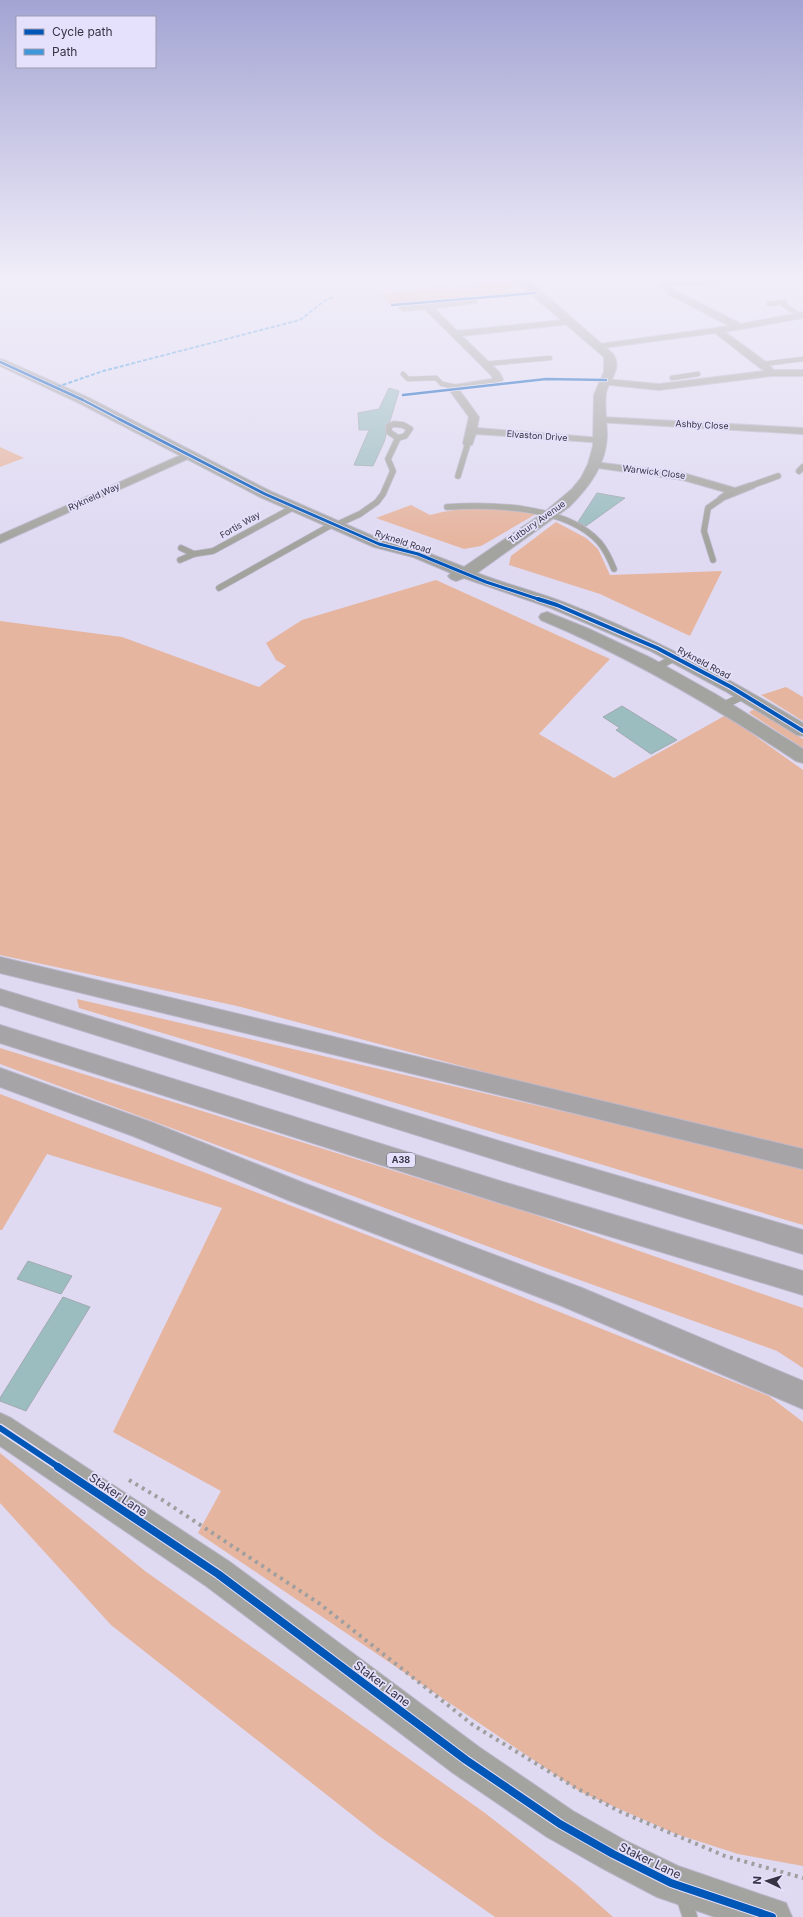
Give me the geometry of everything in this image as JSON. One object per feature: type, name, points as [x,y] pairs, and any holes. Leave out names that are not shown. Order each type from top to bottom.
[{"type":"highway","points":[[0,965],[134,996],[803,1159]]},
{"type":"highway","points":[[0,997],[519,1157],[803,1242]]},
{"type":"highway","name":"A38","points":[[0,1034],[500,1192],[803,1283]]},
{"type":"highway","points":[[0,1077],[142,1129],[297,1192],[572,1297],[803,1395]]},
{"type":"street","name":"Rykneld Road","points":[[8,365],[83,400],[265,494],[379,544],[395,557],[450,573],[567,625],[655,668],[722,706],[803,757]]},
{"type":"street","points":[[468,443],[472,432],[474,417],[458,396],[456,391],[457,388],[498,380],[497,375],[486,365]]},
{"type":"street","name":"Tutbury Avenue","points":[[450,573],[466,574],[494,552],[550,515],[576,493],[595,465],[601,441],[600,397],[604,382],[612,370],[612,365]]},
{"type":"street","points":[[764,365],[772,373]]},
{"type":"street","points":[[604,382],[644,386],[690,384],[772,373],[803,373]]},
{"type":"street","name":"Ashby Close","points":[[601,420],[803,431]]},
{"type":"street","name":"Elvaston Drive","points":[[472,432],[601,441]]},
{"type":"street","name":"Rykneld Way","points":[[0,539],[188,455]]},
{"type":"street","name":"Warwick Close","points":[[595,465],[692,477],[714,483],[734,492]]},
{"type":"street","points":[[722,499],[734,492],[750,486]]},
{"type":"street","name":"Tutbury Avenue","points":[[450,573],[467,559],[494,552]]},
{"type":"street","points":[[494,552],[496,574],[511,589]]},
{"type":"street","name":"Rykneld Road","points":[[466,574],[589,617],[676,657],[745,695],[803,731]]},
{"type":"street","name":"Staker Lane","points":[[0,1428],[218,1574],[466,1760],[554,1820],[613,1854],[685,1902],[772,1917]]},
{"type":"lane","points":[[403,374],[408,379],[436,378],[442,384],[457,388]]},
{"type":"lane","points":[[672,378],[698,374]]},
{"type":"lane","points":[[681,377],[690,384]]},
{"type":"lane","points":[[219,588],[335,524],[356,516],[380,497],[393,471],[388,459],[398,438]]},
{"type":"lane","points":[[458,476],[468,443]]},
{"type":"lane","points":[[750,486],[778,476]]},
{"type":"lane","points":[[712,560],[704,531],[708,508],[722,499]]},
{"type":"lane","points":[[447,507],[485,505],[508,506],[528,509],[550,515],[585,531],[599,542],[608,554],[614,569]]},
{"type":"lane","name":"Fortis Way","points":[[180,560],[194,554],[214,551],[294,507]]},
{"type":"lane","points":[[181,548],[194,554]]},
{"type":"lane","points":[[655,668],[676,657]]},
{"type":"lane","points":[[722,706],[745,695]]},
{"type":"path","points":[[125,1477],[320,1604],[473,1725],[576,1788],[621,1812],[725,1856],[803,1878]]},
{"type":"shaded area","points":[[0,447],[24,458],[0,467]]},
{"type":"shaded area","points":[[411,505],[430,515],[456,510],[483,508],[536,514],[481,546],[464,549],[376,518]]},
{"type":"shaded area","points":[[556,522],[586,538],[598,549],[610,575],[722,571],[690,636],[600,594],[509,565],[511,556]]},
{"type":"shaded area","points":[[436,580],[610,659],[539,734],[614,778],[726,715],[803,770],[803,1149],[566,1094],[237,1006],[0,955],[0,621],[122,637],[259,687],[286,666],[276,660],[266,643],[302,620]]},
{"type":"shaded area","points":[[786,687],[803,697],[803,721],[761,695]]},
{"type":"shaded area","points":[[759,710],[803,739],[803,748],[749,712]]},
{"type":"shaded area","points":[[77,999],[803,1167],[803,1225],[79,1008]]},
{"type":"shaded area","points":[[0,1048],[536,1215],[803,1308],[803,1368],[777,1351],[524,1260],[0,1064]]},
{"type":"shaded area","points":[[0,1094],[388,1243],[769,1396],[803,1422],[803,1866],[738,1854],[676,1834],[581,1792],[198,1533],[221,1491],[113,1432],[222,1208],[47,1154],[2,1230],[0,1230]]},
{"type":"shaded area","points":[[0,1453],[145,1571],[485,1813],[577,1885],[613,1917],[495,1917],[379,1836],[111,1625],[0,1503]]},
{"type":"building","points":[[389,388],[399,391],[390,421],[385,426],[386,435],[384,442],[373,466],[354,465],[369,430],[359,430],[358,413],[379,409]]},
{"type":"building","points":[[597,493],[625,498],[586,526],[578,522]]},
{"type":"building","points":[[622,706],[677,740],[651,754],[616,730],[620,728],[603,717]]},
{"type":"building","points":[[28,1261],[72,1276],[61,1294],[17,1279]]},
{"type":"building","points":[[63,1297],[90,1307],[26,1411],[0,1401],[0,1398]]},
{"type":"marked path","points":[[57,387],[103,371],[124,365]]},
{"type":"cycle path","points":[[8,365],[83,400],[265,494],[379,544],[418,554],[486,582],[557,605],[657,648],[731,687],[803,731]]},
{"type":"cycle path","points":[[403,395],[546,379],[606,380]]},
{"type":"cycle path","points":[[0,1428],[218,1574],[466,1760],[560,1824],[613,1854],[671,1883],[772,1917]]}]
